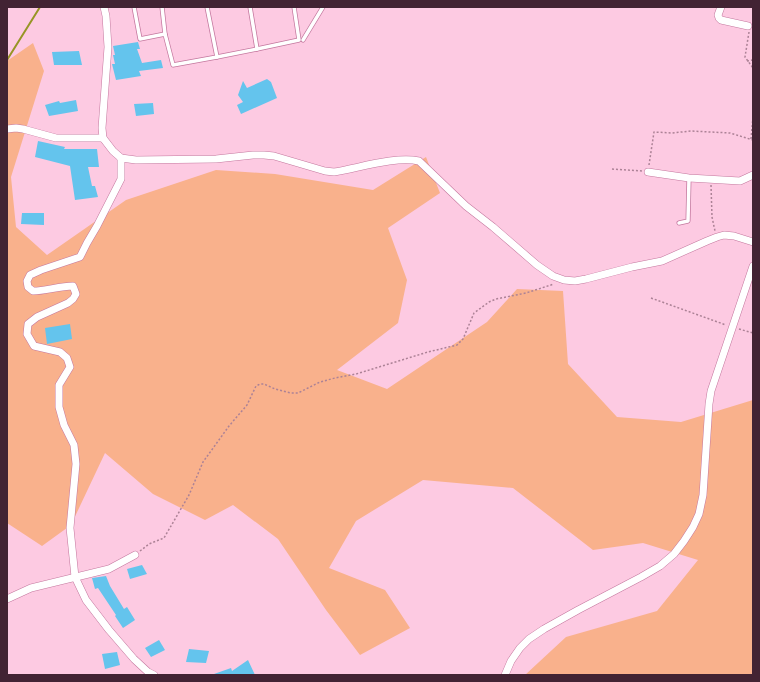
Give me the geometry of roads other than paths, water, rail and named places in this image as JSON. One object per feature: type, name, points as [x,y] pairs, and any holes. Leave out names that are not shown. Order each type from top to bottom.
[{"type":"street","points":[[104,7],[108,47],[102,128],[103,138],[113,151],[121,158],[136,160],[216,159],[264,154],[325,171],[334,172],[396,160],[411,160],[419,162],[466,206],[510,241],[537,265],[554,276],[564,280],[575,281],[586,279],[662,261],[724,235],[734,236],[753,242]]},
{"type":"street","points":[[721,7],[718,14],[721,20],[748,26]]},
{"type":"street","points":[[7,129],[23,129],[56,138],[103,138]]},
{"type":"street","points":[[121,158],[121,178],[80,257],[30,275],[27,281],[28,287],[33,291],[42,291],[63,286],[73,286],[76,294],[74,299],[68,303],[37,317],[28,324],[27,334],[34,346],[60,352],[67,358],[70,367],[59,385],[59,407],[64,425],[74,445],[76,464],[70,528],[75,577],[86,600],[109,630],[134,659],[148,672],[154,675]]},
{"type":"street","points":[[648,172],[689,178],[740,181],[753,175]]},
{"type":"street","points":[[505,675],[511,661],[520,648],[529,639],[578,610],[660,566],[674,554],[684,541],[699,514],[703,495],[711,391],[753,266]]},
{"type":"street","points":[[7,599],[31,588],[109,569],[135,555]]},
{"type":"lane","points":[[134,7],[140,39],[165,34]]},
{"type":"lane","points":[[162,7],[165,34],[173,65],[299,40],[294,7]]},
{"type":"lane","points":[[207,7],[217,57]]},
{"type":"lane","points":[[250,7],[257,49]]},
{"type":"lane","points":[[303,40],[323,7]]},
{"type":"lane","points":[[679,223],[688,221],[689,178]]},
{"type":"waterway","points":[[7,60],[40,7]]}]
